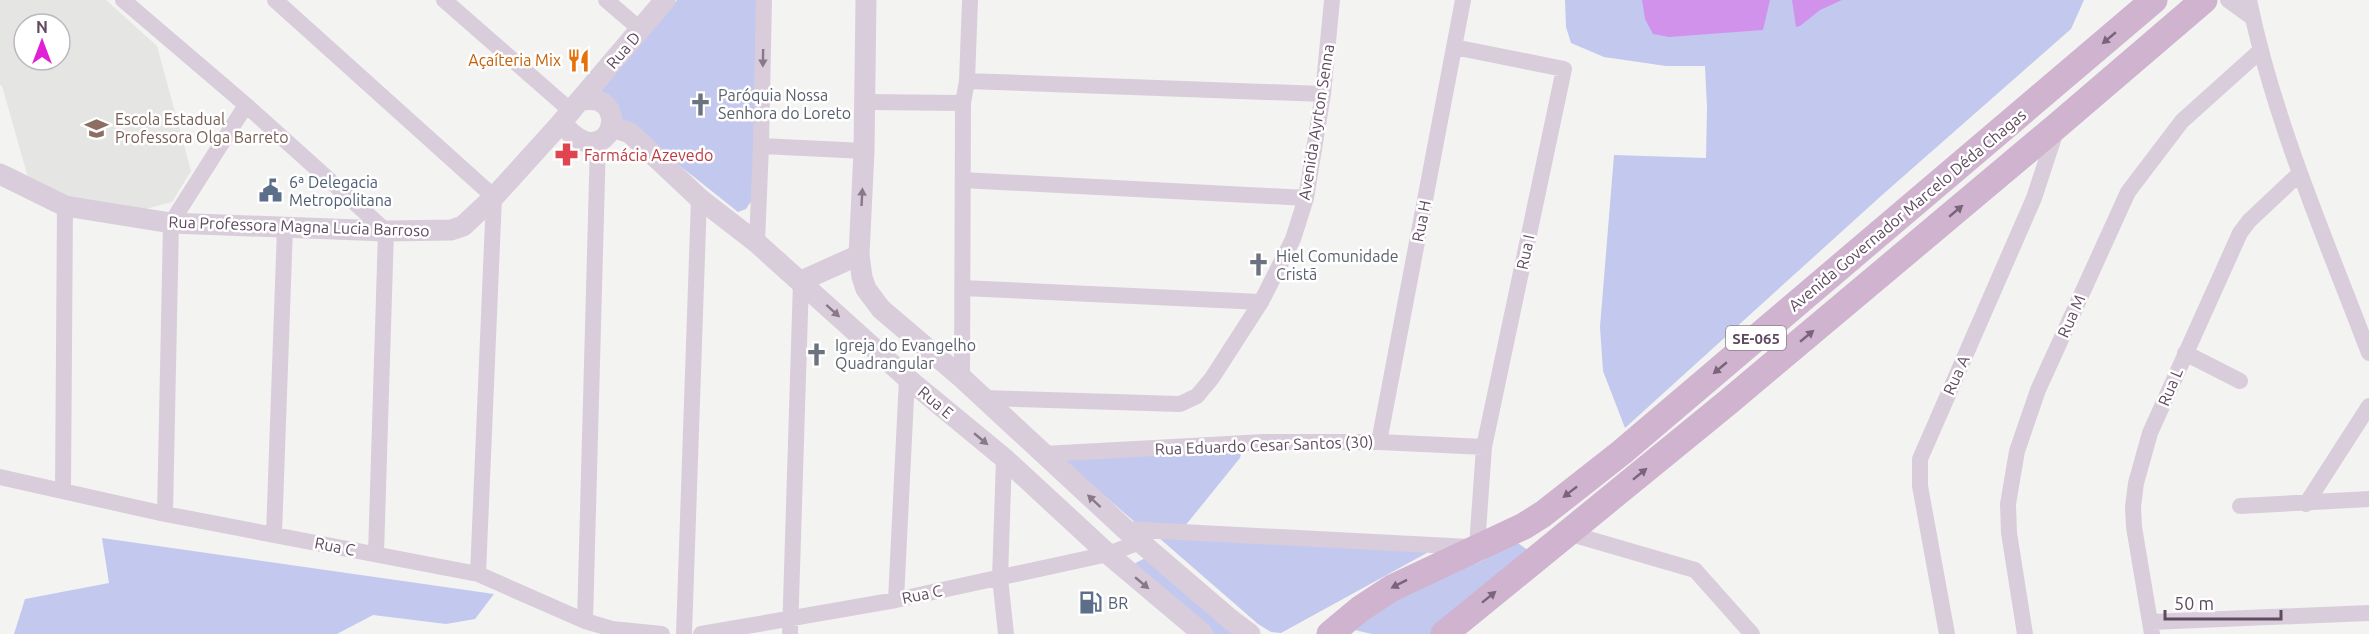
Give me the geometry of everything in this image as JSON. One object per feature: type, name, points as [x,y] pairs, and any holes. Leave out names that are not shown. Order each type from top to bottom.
[{"type":"main road","name":"Avenida Governador Marcelo Déda Chagas","points":[[1330,634],[1360,609],[1392,588],[1533,521],[1622,452],[2154,0]]},
{"type":"main road","name":"Avenida Governador Marcelo Déda Chagas","points":[[1456,630],[1568,533],[2058,125],[2204,0]]},
{"type":"street","points":[[123,0],[246,105],[386,231],[376,554]]},
{"type":"street","points":[[276,0],[494,197],[478,574]]},
{"type":"street","points":[[444,0],[571,111],[573,136],[587,142],[605,134]]},
{"type":"street","points":[[606,0],[641,30]]},
{"type":"street","name":"Rua D","points":[[571,111],[665,0]]},
{"type":"street","points":[[757,243],[764,0]]},
{"type":"street","name":"Rua E","points":[[866,0],[864,151],[859,255],[862,277],[873,300],[962,378],[1133,536],[1230,620],[1250,634]]},
{"type":"street","points":[[962,378],[963,104],[967,81],[970,0]]},
{"type":"street","name":"Avenida Ayrton Senna","points":[[982,398],[1180,404],[1197,396],[1212,378],[1261,302],[1293,239],[1306,198],[1323,94],[1332,0]]},
{"type":"street","name":"Rua H","points":[[1378,442],[1463,0]]},
{"type":"street","points":[[2228,0],[2253,18]]},
{"type":"street","points":[[2249,0],[2260,51],[2300,173],[2369,352]]},
{"type":"street","name":"Rua I","points":[[1454,47],[1564,69],[1484,447],[1475,547]]},
{"type":"street","name":"Rua M","points":[[2025,634],[2009,533],[2008,504],[2017,451],[2034,398],[2128,192],[2182,122],[2260,51]]},
{"type":"street","points":[[967,81],[1323,94]]},
{"type":"street","points":[[571,111],[595,100],[602,103],[612,118],[605,134],[585,621]]},
{"type":"street","points":[[865,102],[963,104]]},
{"type":"street","points":[[165,514],[171,223],[246,105]]},
{"type":"street","name":"Rua Professora Magna Lucia Barroso","points":[[0,174],[65,206],[171,223],[386,231],[457,229],[494,197],[571,111]]},
{"type":"street","name":"Rua A","points":[[1947,634],[1920,486],[1920,459],[2034,198],[2058,125]]},
{"type":"street","name":"Rua E","points":[[605,134],[630,133],[699,198],[801,281],[907,378],[1004,458],[1107,554],[1203,634]]},
{"type":"street","points":[[761,146],[864,151]]},
{"type":"street","name":"Rua L","points":[[2152,628],[2134,527],[2136,483],[2150,433],[2240,233],[2249,221],[2300,173]]},
{"type":"street","points":[[963,180],[1306,198]]},
{"type":"street","points":[[684,634],[699,198]]},
{"type":"street","points":[[63,490],[65,206]]},
{"type":"street","points":[[274,534],[285,228]]},
{"type":"street","points":[[790,627],[801,281],[859,255]]},
{"type":"street","points":[[963,288],[1261,302]]},
{"type":"street","points":[[2185,353],[2240,381]]},
{"type":"street","points":[[896,600],[907,378]]},
{"type":"street","points":[[2306,504],[2369,406]]},
{"type":"street","name":"Rua Eduardo Cesar Santos (30)","points":[[1043,454],[1264,442],[1378,442],[1484,447]]},
{"type":"street","points":[[1004,458],[1000,578],[1006,634]]},
{"type":"street","name":"Rua C","points":[[0,477],[165,514],[478,574],[585,621],[612,629],[662,634]]},
{"type":"street","points":[[2240,506],[2369,500]]},
{"type":"street","points":[[1568,533],[1695,570],[1752,634]]},
{"type":"street","points":[[1133,536],[1475,547]]},
{"type":"street","name":"Rua C","points":[[701,634],[790,627],[896,600],[1107,554],[1133,536]]},
{"type":"street","points":[[2152,628],[2369,613]]},
{"type":"shaded area","name":"Escola Estadual Professora Olga Barreto","points":[[0,0],[106,0],[157,46],[191,171],[172,202],[142,210],[67,203],[29,181],[0,85]]},
{"type":"shaded area","points":[[677,0],[760,0],[752,200],[746,209],[738,212],[611,111],[602,96],[600,84]]},
{"type":"shaded area","points":[[1565,0],[2084,0],[2071,29],[1881,196],[1625,428],[1603,371],[1600,327],[1614,155],[1706,158],[1705,66],[1666,66],[1604,57],[1571,43],[1566,27]]},
{"type":"shaded area","points":[[1642,0],[1770,0],[1763,30],[1669,37],[1653,34],[1645,19]]},
{"type":"shaded area","points":[[1792,0],[1842,0],[1820,10],[1796,27]]},
{"type":"shaded area","points":[[1242,451],[1240,458],[1185,526],[1137,524],[1063,460]]},
{"type":"shaded area","points":[[1158,537],[1434,549],[1281,633],[1271,632],[1258,624]]},
{"type":"shaded area","points":[[102,538],[494,594],[475,619],[446,624],[373,615],[337,634],[14,634],[25,599],[109,583]]},
{"type":"shaded area","points":[[1515,541],[1532,553],[1432,634],[1372,634],[1350,629],[1422,585],[1482,561]]},
{"type":"shaded area","points":[[1147,557],[1240,634],[1212,634],[1132,565]]},
{"type":"place","name":"Açaíteria Mix","points":[[579,60]]},
{"type":"place","name":"Paróquia Nossa Senhora do Loreto","points":[[700,104]]},
{"type":"place","name":"Escola Estadual Professora Olga Barreto","points":[[97,128]]},
{"type":"place","name":"Farmácia Azevedo","points":[[566,155]]},
{"type":"place","name":"6ª Delegacia Metropolitana","points":[[271,191]]},
{"type":"place","name":"Hiel Comunidade Cristã","points":[[1258,265]]},
{"type":"place","name":"Igreja do Evangelho Quadrangular","points":[[817,354]]},
{"type":"place","name":"BR","points":[[1090,603]]}]
